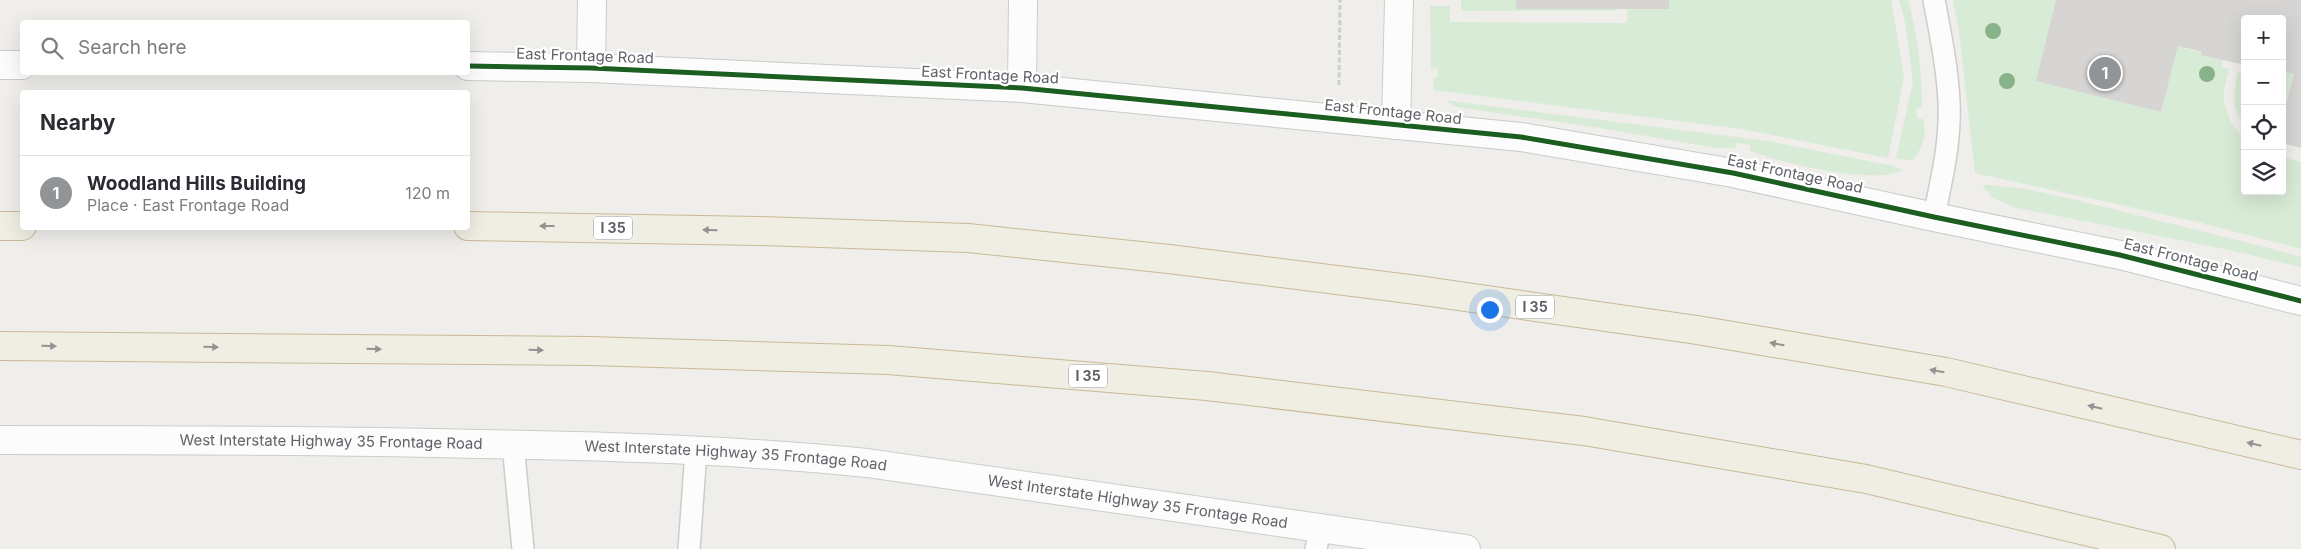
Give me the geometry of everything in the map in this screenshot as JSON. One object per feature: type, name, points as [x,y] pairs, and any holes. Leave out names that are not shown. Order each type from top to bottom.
[{"type":"highway","points":[[0,226],[20,226]]},
{"type":"highway","name":"I 35","points":[[470,226],[759,231],[968,238],[1169,259],[1416,290],[1697,330],[1946,372],[2301,455]]},
{"type":"highway","name":"I 35","points":[[0,346],[590,351],[878,360],[1207,386],[1604,434],[1866,479],[2161,549]]},
{"type":"street","points":[[591,68],[592,0]]},
{"type":"street","points":[[1022,88],[1023,0]]},
{"type":"street","points":[[1396,125],[1399,0]]},
{"type":"street","points":[[0,65],[20,65]]},
{"type":"street","name":"East Frontage Road","points":[[470,66],[591,68],[1022,88],[1521,137],[1733,173],[1934,217],[2120,254],[2301,301]]},
{"type":"street","name":"West Interstate Highway 35 Frontage Road","points":[[0,440],[268,439],[618,446],[807,457],[867,463],[1318,539],[1466,549]]},
{"type":"lane","points":[[1934,0],[1944,55],[1950,121],[1934,217]]},
{"type":"lane","points":[[513,444],[524,549]]},
{"type":"lane","points":[[690,549],[696,451]]},
{"type":"path","points":[[1339,85],[1340,0]]},
{"type":"green space","points":[[1461,0],[1516,0],[1616,9],[1615,11],[1461,11]]},
{"type":"green space","points":[[1669,0],[1891,0],[1904,77],[1888,158],[1741,129],[1434,90],[1433,78],[1438,77],[1437,68],[1431,69],[1430,6],[1450,6],[1450,22],[1627,23],[1627,9],[1669,9]]},
{"type":"green space","points":[[1899,0],[1908,0],[1917,40],[1920,67],[1922,108],[1916,109],[1917,119],[1923,119],[1925,130],[1919,151],[1913,160],[1896,159],[1913,82],[1905,21]]},
{"type":"green space","points":[[1953,0],[2056,0],[2037,81],[2161,112],[2178,46],[2223,60],[2222,67],[2229,69],[2224,89],[2224,102],[2231,123],[2241,135],[2241,195],[2286,195],[2286,158],[2301,162],[2301,249],[2202,223],[1975,173],[1959,32]]},
{"type":"green space","points":[[2238,72],[2241,73],[2241,122],[2235,107],[2235,87]]},
{"type":"green space","points":[[2286,72],[2294,74],[2286,104]]},
{"type":"green space","points":[[1446,101],[1768,141],[1893,166],[1902,170],[1889,174],[1872,175],[1828,171],[1764,156],[1750,151],[1750,145],[1736,143],[1735,148],[1717,148],[1600,128],[1457,107]]},
{"type":"green space","points":[[1982,185],[2018,188],[2053,195],[2257,245],[2301,257],[2301,267],[2229,250],[2013,207],[1992,197]]},
{"type":"building","points":[[1516,0],[1669,0],[1669,9],[1516,9]]},
{"type":"building","points":[[2056,0],[2301,0],[2301,148],[2286,144],[2286,104],[2294,74],[2286,72],[2286,15],[2241,15],[2241,64],[2201,55],[2202,52],[2178,46],[2161,112],[2036,81]]},
{"type":"cycle path","points":[[470,66],[591,68],[1022,88],[1521,137],[1733,173],[2120,255],[2301,301]]},
{"type":"place","name":"Woodland Hills Building","points":[[2105,73]]}]
